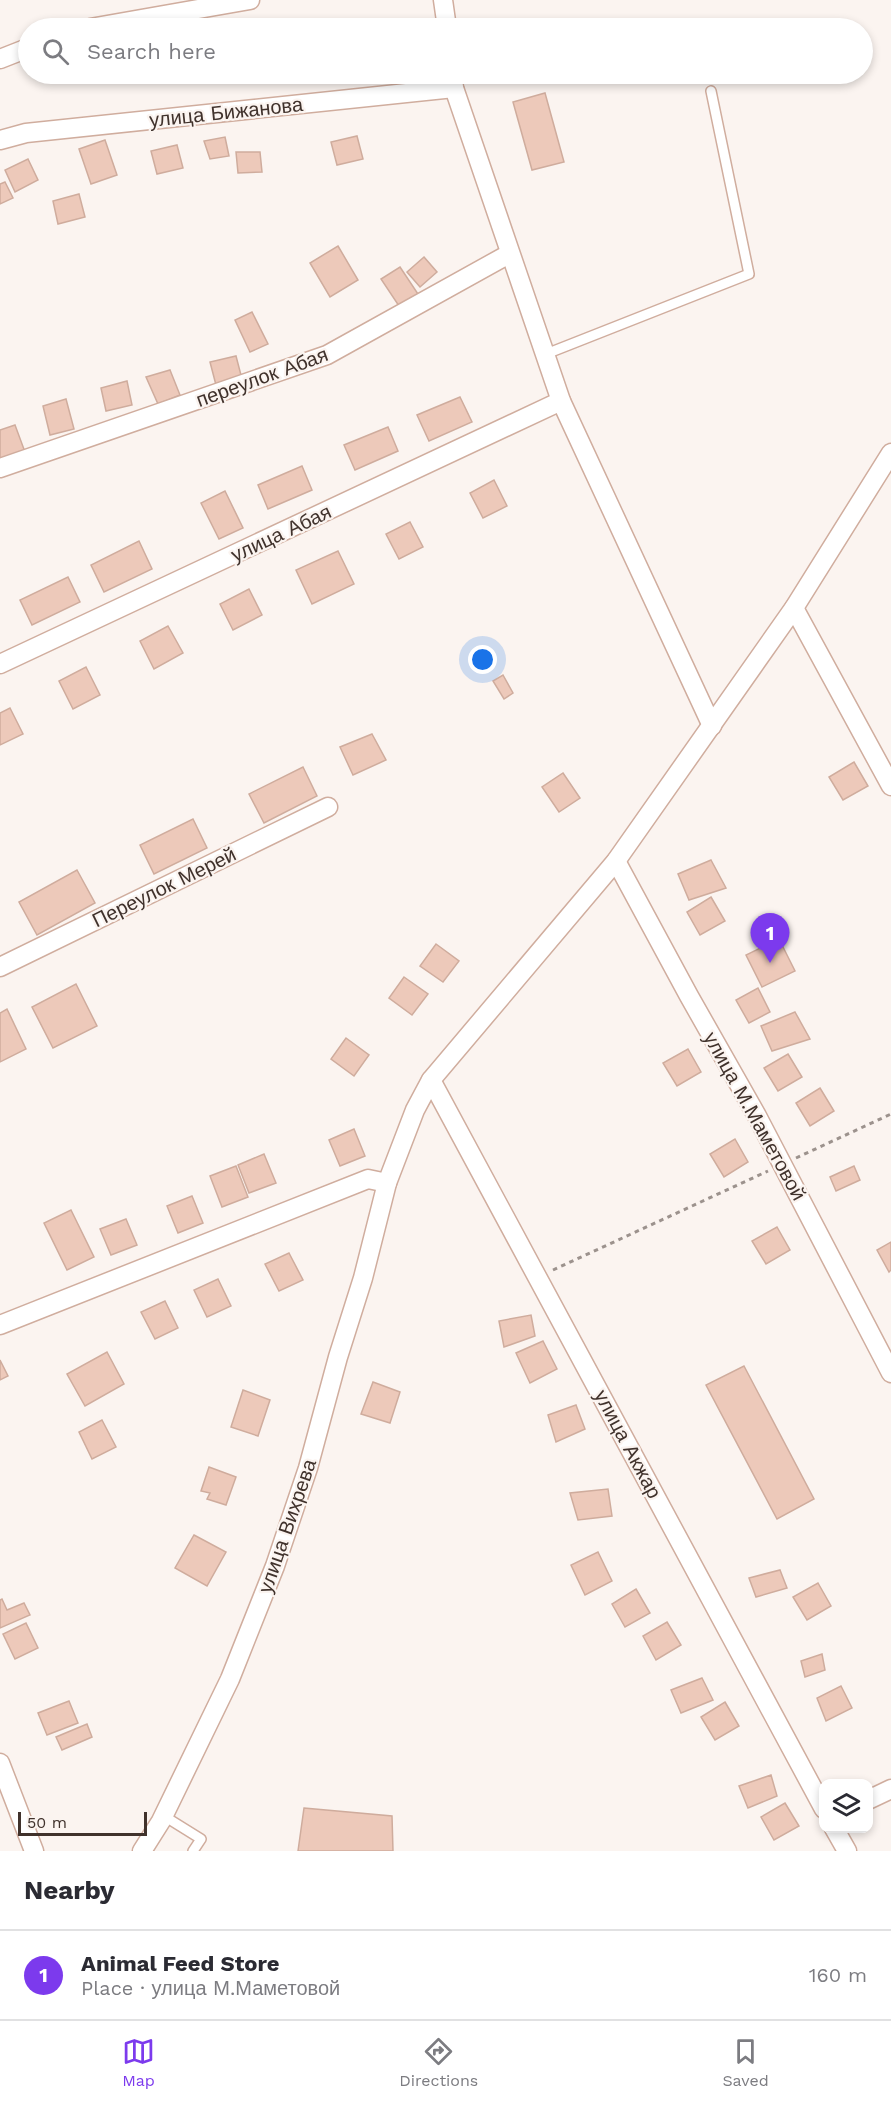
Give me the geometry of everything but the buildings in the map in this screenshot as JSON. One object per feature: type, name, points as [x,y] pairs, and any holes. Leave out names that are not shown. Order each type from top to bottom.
[{"type":"street","points":[[147,18],[250,0]]},
{"type":"street","points":[[443,0],[446,18]]},
{"type":"street","points":[[0,59],[18,52]]},
{"type":"street","name":"улица Бижанова","points":[[0,140],[26,133],[428,84]]},
{"type":"street","points":[[454,84],[509,254],[561,401],[712,726]]},
{"type":"street","name":"переулок Абая","points":[[0,468],[327,355],[509,254]]},
{"type":"street","name":"улица Абая","points":[[0,664],[561,401]]},
{"type":"street","name":"улица Вихрева","points":[[142,1851],[164,1816],[231,1679],[275,1566],[308,1468],[338,1357],[363,1278],[387,1183],[415,1110],[431,1080],[616,861],[794,608],[891,453]]},
{"type":"street","points":[[794,608],[891,786]]},
{"type":"street","name":"Переулок Мерей","points":[[0,967],[328,807]]},
{"type":"street","name":"улица М.Маметовой","points":[[616,861],[782,1164],[891,1373]]},
{"type":"street","name":"улица Акжар","points":[[431,1080],[819,1800]]},
{"type":"street","points":[[0,1325],[368,1179],[387,1183]]},
{"type":"street","points":[[0,1763],[34,1851]]},
{"type":"street","points":[[873,1797],[891,1788]]},
{"type":"street","points":[[837,1833],[847,1851]]},
{"type":"lane","points":[[546,354],[749,274],[711,91]]},
{"type":"lane","points":[[164,1816],[201,1839],[193,1851]]},
{"type":"path","points":[[538,1277],[891,1114]]},
{"type":"place","name":"Animal Feed Store","points":[[770,963]]}]
